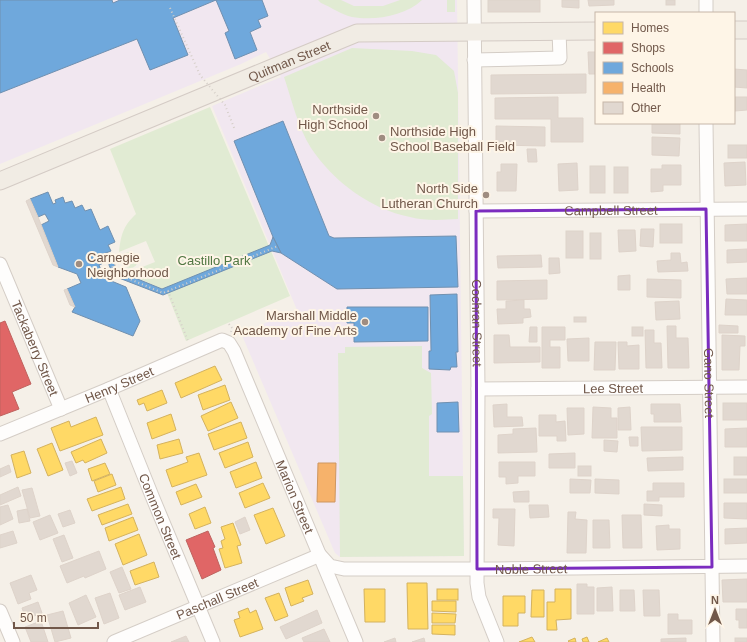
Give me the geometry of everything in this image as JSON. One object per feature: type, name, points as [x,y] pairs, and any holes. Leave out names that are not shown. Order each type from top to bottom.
[{"type":"main road","name":"Quitman Street","points":[[0,181],[357,33],[595,30]]},
{"type":"main road","points":[[735,30],[747,30]]},
{"type":"street","name":"Cochran Street","points":[[474,0],[478,389],[477,569],[479,597],[497,642]]},
{"type":"street","points":[[706,0],[706,12]]},
{"type":"street","points":[[474,60],[560,58],[559,31]]},
{"type":"street","name":"Gano Street","points":[[706,124],[713,642]]},
{"type":"street","name":"Campbell Street","points":[[476,211],[747,209]]},
{"type":"street","name":"Tackaberry Street","points":[[0,264],[61,408]]},
{"type":"street","name":"Henry Street","points":[[0,434],[222,340],[229,343],[234,351]]},
{"type":"street","name":"Marion Street","points":[[234,351],[356,642]]},
{"type":"street","name":"Lee Street","points":[[478,389],[747,387]]},
{"type":"street","name":"Common Street","points":[[109,389],[213,642]]},
{"type":"street","name":"Noble Street","points":[[320,555],[330,566],[339,569],[747,566]]},
{"type":"street","name":"Paschall Street","points":[[114,642],[320,555]]},
{"type":"street","points":[[0,611],[14,642]]},
{"type":"path","points":[[170,8],[200,75],[225,105],[235,130]]},
{"type":"path","points":[[119,263],[112,266],[114,271],[163,293],[278,246]]},
{"type":"path","points":[[168,291],[188,341]]},
{"type":"path","points":[[229,324],[232,328],[230,334]]},
{"type":"highlighted area","points":[[706,209],[712,567],[477,569],[476,211]]},
{"type":"shaded area","points":[[0,0],[457,0],[464,556],[340,557],[335,553],[241,333],[297,310],[212,106],[281,77],[266,52],[241,64],[0,164]]},
{"type":"green space","points":[[318,0],[341,0],[354,6],[383,6],[400,0],[422,0],[407,10],[389,16],[380,18],[361,18],[340,13]]},
{"type":"green space","points":[[447,0],[455,0],[455,12],[447,12]]},
{"type":"green space","name":"Northside High School Baseball Field","points":[[352,48],[412,51],[436,55],[454,71],[458,93],[458,219],[440,220],[410,217],[381,208],[367,201],[342,183],[331,172],[320,160],[306,140],[284,77]]},
{"type":"green space","name":"Castillo Park","points":[[210,107],[290,296],[186,341],[165,288],[162,289],[127,273],[155,262],[146,241],[119,252],[123,231],[136,214],[110,149]]},
{"type":"green space","points":[[130,252],[137,257],[138,260],[133,267],[130,268],[123,263],[122,260],[127,253]]},
{"type":"green space","points":[[422,346],[422,368],[431,373],[432,414],[429,416],[429,476],[463,476],[464,556],[340,557],[338,353],[345,353],[345,347]]},
{"type":"building: Homes","points":[[215,366],[222,380],[181,398],[175,383]]},
{"type":"building: Homes","points":[[225,385],[230,400],[203,410],[198,395]]},
{"type":"building: Homes","points":[[162,390],[167,403],[147,411],[144,403],[139,405],[137,400]]},
{"type":"building: Homes","points":[[231,402],[238,418],[208,431],[201,416]]},
{"type":"building: Homes","points":[[171,414],[176,430],[152,439],[147,423]]},
{"type":"building: Homes","points":[[96,417],[103,435],[60,451],[51,428],[69,421],[71,427]]},
{"type":"building: Homes","points":[[241,422],[247,438],[214,450],[208,434]]},
{"type":"building: Homes","points":[[101,439],[107,453],[85,463],[83,460],[76,463],[71,452]]},
{"type":"building: Homes","points":[[179,439],[183,453],[160,459],[157,445]]},
{"type":"building: Homes","points":[[248,442],[253,457],[225,468],[219,453]]},
{"type":"building: Homes","points":[[52,443],[63,470],[48,476],[37,449]]},
{"type":"building: Homes","points":[[24,451],[31,473],[17,478],[11,455]]},
{"type":"building: Homes","points":[[199,453],[207,475],[172,487],[166,470],[188,462],[186,457]]},
{"type":"building: Homes","points":[[256,462],[262,478],[236,488],[230,472]]},
{"type":"building: Homes","points":[[105,463],[110,474],[92,481],[88,469]]},
{"type":"building: Homes","points":[[112,474],[116,485],[98,492],[94,481]]},
{"type":"building: Homes","points":[[263,483],[270,498],[245,508],[239,493]]},
{"type":"building: Homes","points":[[196,484],[202,497],[181,505],[176,492]]},
{"type":"building: Homes","points":[[121,487],[125,499],[92,511],[87,499]]},
{"type":"building: Homes","points":[[128,504],[132,514],[102,525],[98,515]]},
{"type":"building: Homes","points":[[205,507],[211,523],[195,529],[189,514]]},
{"type":"building: Homes","points":[[273,508],[285,536],[266,544],[254,515]]},
{"type":"building: Homes","points":[[133,517],[138,530],[109,541],[105,528]]},
{"type":"building: Homes","points":[[233,523],[241,545],[237,546],[242,563],[225,568],[219,549],[223,548],[221,541],[225,539],[221,527]]},
{"type":"building: Homes","points":[[139,534],[147,555],[123,565],[115,544]]},
{"type":"building: Homes","points":[[154,562],[159,577],[135,585],[130,571]]},
{"type":"building: Homes","points":[[308,580],[313,594],[302,598],[304,601],[291,606],[285,588]]},
{"type":"building: Homes","points":[[407,583],[427,583],[428,629],[408,629]]},
{"type":"building: Homes","points":[[364,589],[385,589],[385,622],[365,622]]},
{"type":"building: Homes","points":[[437,589],[458,589],[458,600],[437,600]]},
{"type":"building: Homes","points":[[555,589],[571,589],[571,619],[556,620],[557,630],[547,630],[547,602],[555,602]]},
{"type":"building: Homes","points":[[532,590],[544,590],[544,617],[531,617]]},
{"type":"building: Homes","points":[[279,593],[288,616],[275,621],[265,598]]},
{"type":"building: Homes","points":[[503,596],[525,596],[525,613],[518,613],[518,626],[503,626]]},
{"type":"building: Homes","points":[[432,601],[456,601],[456,612],[432,611]]},
{"type":"building: Homes","points":[[248,608],[250,613],[256,610],[263,629],[240,637],[234,620],[240,618],[238,612]]},
{"type":"building: Homes","points":[[432,613],[456,614],[455,623],[432,623]]},
{"type":"building: Homes","points":[[432,625],[455,625],[455,635],[432,634]]},
{"type":"building: Homes","points":[[532,637],[535,642],[519,642]]},
{"type":"building: Homes","points":[[587,637],[589,642],[583,642],[582,639]]},
{"type":"building: Homes","points":[[575,638],[576,642],[568,641]]},
{"type":"building: Homes","points":[[607,638],[609,642],[598,642]]},
{"type":"building: Shops","points":[[5,321],[31,384],[12,392],[19,409],[0,416],[0,323]]},
{"type":"building: Shops","points":[[208,531],[215,547],[213,548],[221,570],[202,579],[186,540]]},
{"type":"building: Schools","points":[[0,0],[112,0],[113,3],[120,0],[216,0],[173,18],[188,55],[150,70],[137,39],[0,93]]},
{"type":"building: Schools","points":[[216,0],[262,0],[268,16],[258,20],[261,27],[250,32],[257,50],[235,59],[225,33],[229,31]]},
{"type":"building: Schools","points":[[283,121],[329,236],[334,238],[456,236],[458,287],[337,289],[281,253],[234,141]]},
{"type":"building: Schools","name":"Carnegie Neighborhood","points":[[48,192],[53,204],[56,203],[55,200],[63,197],[65,203],[72,201],[75,208],[82,205],[85,211],[91,209],[100,230],[108,226],[115,242],[108,245],[111,251],[103,254],[106,262],[99,265],[104,278],[126,287],[140,321],[133,336],[72,312],[75,307],[67,289],[81,283],[77,274],[58,267],[41,225],[49,221],[45,214],[38,217],[30,199]]},
{"type":"building: Schools","points":[[273,237],[281,253],[272,251],[163,295],[119,278],[112,272],[109,265],[110,254],[115,256],[115,267],[118,271],[162,289],[270,245]]},
{"type":"building: Schools","points":[[457,294],[457,367],[451,367],[450,370],[429,369],[429,351],[431,351],[430,295]]},
{"type":"building: Schools","points":[[347,307],[428,307],[428,341],[354,342],[354,323],[347,323]]},
{"type":"building: Schools","points":[[458,402],[459,432],[437,432],[437,403]]},
{"type":"building: Health","points":[[318,463],[336,463],[335,502],[317,502]]},
{"type":"building: Other","points":[[488,0],[540,0],[540,12],[488,12]]},
{"type":"building: Other","points":[[562,0],[579,0],[579,8],[562,7]]},
{"type":"building: Other","points":[[588,0],[614,0],[614,5],[589,6]]},
{"type":"building: Other","points":[[666,0],[675,0],[675,5],[666,5]]},
{"type":"building: Other","points":[[588,52],[595,52],[595,74],[589,74]]},
{"type":"building: Other","points":[[735,69],[747,70],[747,88],[735,87]]},
{"type":"building: Other","points":[[586,74],[586,93],[491,94],[491,75]]},
{"type":"building: Other","points":[[558,97],[558,118],[583,118],[583,142],[551,142],[551,119],[495,119],[495,98]]},
{"type":"building: Other","points":[[735,97],[747,97],[747,110],[735,111]]},
{"type":"building: Other","points":[[652,124],[680,124],[680,134],[652,133]]},
{"type":"building: Other","points":[[496,126],[545,127],[545,146],[496,145]]},
{"type":"building: Other","points":[[652,137],[680,138],[679,156],[652,155]]},
{"type":"building: Other","points":[[728,145],[747,145],[747,158],[728,158]]},
{"type":"building: Other","points":[[527,149],[536,149],[537,162],[528,162]]},
{"type":"building: Other","points":[[745,162],[746,185],[725,186],[724,163]]},
{"type":"building: Other","points":[[577,163],[578,190],[559,191],[558,164]]},
{"type":"building: Other","points":[[501,164],[517,164],[516,191],[497,191],[497,172],[501,172]]},
{"type":"building: Other","points":[[662,165],[681,165],[681,185],[663,185],[663,191],[651,192],[651,169],[662,169]]},
{"type":"building: Other","points":[[590,166],[605,166],[605,193],[590,193]]},
{"type":"building: Other","points":[[614,167],[628,167],[628,193],[614,193]]},
{"type":"building: Other","points":[[30,199],[58,267],[53,265],[26,201]]},
{"type":"building: Other","points":[[660,224],[682,224],[682,243],[660,243]]},
{"type":"building: Other","points":[[747,224],[747,241],[725,241],[725,225]]},
{"type":"building: Other","points":[[641,229],[654,229],[653,247],[640,246]]},
{"type":"building: Other","points":[[618,230],[635,230],[636,251],[619,252]]},
{"type":"building: Other","points":[[566,231],[583,231],[583,258],[566,258]]},
{"type":"building: Other","points":[[590,233],[601,233],[601,259],[590,259]]},
{"type":"building: Other","points":[[747,249],[747,262],[727,263],[727,250]]},
{"type":"building: Other","points":[[671,253],[680,253],[681,263],[687,262],[688,271],[658,272],[657,261],[671,260]]},
{"type":"building: Other","points":[[541,255],[542,267],[498,268],[497,256]]},
{"type":"building: Other","points":[[549,258],[559,258],[560,273],[549,274]]},
{"type":"building: Other","points":[[630,275],[630,290],[618,290],[618,276]]},
{"type":"building: Other","points":[[747,278],[747,294],[727,294],[726,279]]},
{"type":"building: Other","points":[[647,279],[681,280],[681,298],[647,297]]},
{"type":"building: Other","points":[[547,280],[547,299],[497,300],[497,281]]},
{"type":"building: Other","points":[[67,289],[75,307],[70,305],[64,290]]},
{"type":"building: Other","points":[[726,299],[747,300],[747,315],[725,315]]},
{"type":"building: Other","points":[[524,300],[524,309],[530,309],[531,317],[523,318],[523,323],[498,324],[497,309],[506,309],[506,301]]},
{"type":"building: Other","points":[[679,301],[680,319],[656,320],[655,302]]},
{"type":"building: Other","points":[[574,317],[586,317],[586,322],[574,322]]},
{"type":"building: Other","points":[[719,325],[738,326],[738,333],[719,333]]},
{"type":"building: Other","points":[[667,326],[676,326],[676,338],[688,338],[689,368],[668,368]]},
{"type":"building: Other","points":[[530,327],[537,327],[537,342],[529,342]]},
{"type":"building: Other","points":[[542,327],[565,327],[565,340],[550,340],[550,347],[560,347],[560,368],[542,368]]},
{"type":"building: Other","points":[[632,327],[643,327],[643,336],[632,336]]},
{"type":"building: Other","points":[[645,330],[654,330],[654,343],[661,343],[662,368],[646,368]]},
{"type":"building: Other","points":[[494,335],[509,335],[510,347],[540,347],[540,362],[494,363]]},
{"type":"building: Other","points":[[722,335],[745,336],[745,346],[740,346],[739,370],[722,370]]},
{"type":"building: Other","points":[[589,338],[589,361],[568,361],[567,339]]},
{"type":"building: Other","points":[[595,342],[616,342],[615,370],[594,370]]},
{"type":"building: Other","points":[[618,342],[627,342],[627,346],[639,345],[639,369],[619,369]]},
{"type":"building: Other","points":[[723,403],[747,403],[747,420],[723,420]]},
{"type":"building: Other","points":[[507,404],[507,417],[522,417],[523,426],[494,427],[493,405]]},
{"type":"building: Other","points":[[651,404],[680,404],[681,422],[654,422],[654,414],[651,414]]},
{"type":"building: Other","points":[[593,407],[611,408],[611,418],[617,418],[617,438],[592,438]]},
{"type":"building: Other","points":[[630,407],[631,430],[618,430],[618,408]]},
{"type":"building: Other","points":[[567,408],[584,408],[584,434],[568,435]]},
{"type":"building: Other","points":[[539,415],[556,415],[556,422],[565,421],[566,441],[557,441],[557,436],[539,436]]},
{"type":"building: Other","points":[[641,427],[682,427],[682,450],[642,451]]},
{"type":"building: Other","points":[[536,428],[537,452],[498,453],[498,435],[513,434],[513,429]]},
{"type":"building: Other","points":[[747,428],[747,447],[725,447],[725,429]]},
{"type":"building: Other","points":[[629,437],[638,437],[638,446],[630,446]]},
{"type":"building: Other","points":[[604,440],[618,441],[617,452],[604,451]]},
{"type":"building: Other","points":[[575,453],[575,468],[549,468],[549,454]]},
{"type":"building: Other","points":[[683,457],[683,470],[648,471],[647,458]]},
{"type":"building: Other","points":[[734,457],[747,457],[747,475],[734,475]]},
{"type":"building: Other","points":[[72,461],[77,473],[70,476],[65,463]]},
{"type":"building: Other","points":[[499,462],[535,462],[535,476],[518,476],[518,483],[506,484],[506,477],[499,477]]},
{"type":"building: Other","points":[[9,465],[11,472],[0,477],[0,469]]},
{"type":"building: Other","points":[[578,466],[591,466],[591,476],[578,476]]},
{"type":"building: Other","points":[[570,479],[591,480],[590,493],[570,493]]},
{"type":"building: Other","points":[[595,479],[619,480],[619,494],[595,493]]},
{"type":"building: Other","points":[[724,479],[747,479],[747,493],[724,493]]},
{"type":"building: Other","points":[[653,483],[684,483],[684,497],[659,497],[659,501],[647,501],[647,491],[653,491]]},
{"type":"building: Other","points":[[18,487],[21,496],[0,505],[0,495]]},
{"type":"building: Other","points":[[32,488],[40,516],[30,518],[22,490]]},
{"type":"building: Other","points":[[529,491],[529,502],[514,502],[513,492]]},
{"type":"building: Other","points":[[724,503],[747,503],[747,519],[724,518]]},
{"type":"building: Other","points":[[644,504],[662,505],[662,516],[644,515]]},
{"type":"building: Other","points":[[8,505],[13,519],[0,525],[0,507]]},
{"type":"building: Other","points":[[529,505],[548,505],[549,517],[530,518]]},
{"type":"building: Other","points":[[27,509],[30,521],[19,523],[17,511]]},
{"type":"building: Other","points":[[493,509],[515,509],[514,546],[498,545],[499,518],[493,518]]},
{"type":"building: Other","points":[[70,510],[75,523],[63,527],[58,514]]},
{"type":"building: Other","points":[[568,512],[576,512],[575,519],[587,520],[586,553],[567,553]]},
{"type":"building: Other","points":[[50,515],[58,533],[40,540],[33,522]]},
{"type":"building: Other","points":[[622,515],[641,515],[642,548],[623,548]]},
{"type":"building: Other","points":[[245,517],[250,530],[240,534],[235,522]]},
{"type":"building: Other","points":[[593,520],[609,520],[610,548],[593,548]]},
{"type":"building: Other","points":[[669,525],[669,529],[680,529],[680,549],[657,550],[656,526]]},
{"type":"building: Other","points":[[747,528],[747,543],[725,544],[725,529]]},
{"type":"building: Other","points":[[13,531],[17,543],[0,548],[0,535]]},
{"type":"building: Other","points":[[64,535],[73,558],[62,562],[53,539]]},
{"type":"building: Other","points":[[99,551],[106,569],[85,578],[84,576],[67,583],[60,566]]},
{"type":"building: Other","points":[[122,567],[131,589],[119,593],[110,572]]},
{"type":"building: Other","points":[[31,575],[37,590],[29,593],[31,599],[18,604],[10,583]]},
{"type":"building: Other","points":[[747,579],[747,602],[723,602],[722,580]]},
{"type":"building: Other","points":[[577,584],[587,584],[587,587],[594,587],[594,614],[577,614]]},
{"type":"building: Other","points":[[140,587],[146,602],[125,610],[119,595]]},
{"type":"building: Other","points":[[612,587],[613,611],[597,611],[597,588]]},
{"type":"building: Other","points":[[620,590],[634,590],[635,611],[620,611]]},
{"type":"building: Other","points":[[643,590],[659,590],[660,616],[644,616]]},
{"type":"building: Other","points":[[110,593],[119,618],[104,624],[95,598]]},
{"type":"building: Other","points":[[86,595],[96,617],[78,625],[69,603]]},
{"type":"building: Other","points":[[38,602],[42,613],[26,619],[22,608]]},
{"type":"building: Other","points":[[736,609],[747,609],[747,628],[739,628],[739,620],[736,620]]},
{"type":"building: Other","points":[[317,610],[322,623],[286,639],[280,627]]},
{"type":"building: Other","points":[[63,611],[71,638],[55,642],[47,615]]},
{"type":"building: Other","points":[[668,614],[678,614],[678,620],[692,620],[692,634],[668,634]]},
{"type":"building: Other","points":[[41,621],[48,642],[31,642],[25,627]]},
{"type":"building: Other","points":[[324,629],[330,642],[304,642],[302,638]]},
{"type":"building: Other","points":[[186,636],[189,642],[171,642]]},
{"type":"building: Other","points":[[395,638],[396,642],[384,642]]},
{"type":"building: Other","points":[[424,638],[425,642],[412,642]]},
{"type":"building: Other","points":[[686,638],[686,642],[661,642],[661,639]]},
{"type":"building: Other","points":[[735,638],[747,638],[747,642],[735,642]]},
{"type":"place","name":"Northside High School","points":[[376,116]]},
{"type":"place","name":"Northside High School Baseball Field","points":[[382,138]]},
{"type":"place","name":"North Side Lutheran Church","points":[[486,195]]},
{"type":"place","name":"Carnegie Neighborhood","points":[[79,264]]},
{"type":"place","name":"Marshall Middle Academy of Fine Arts","points":[[365,322]]}]
